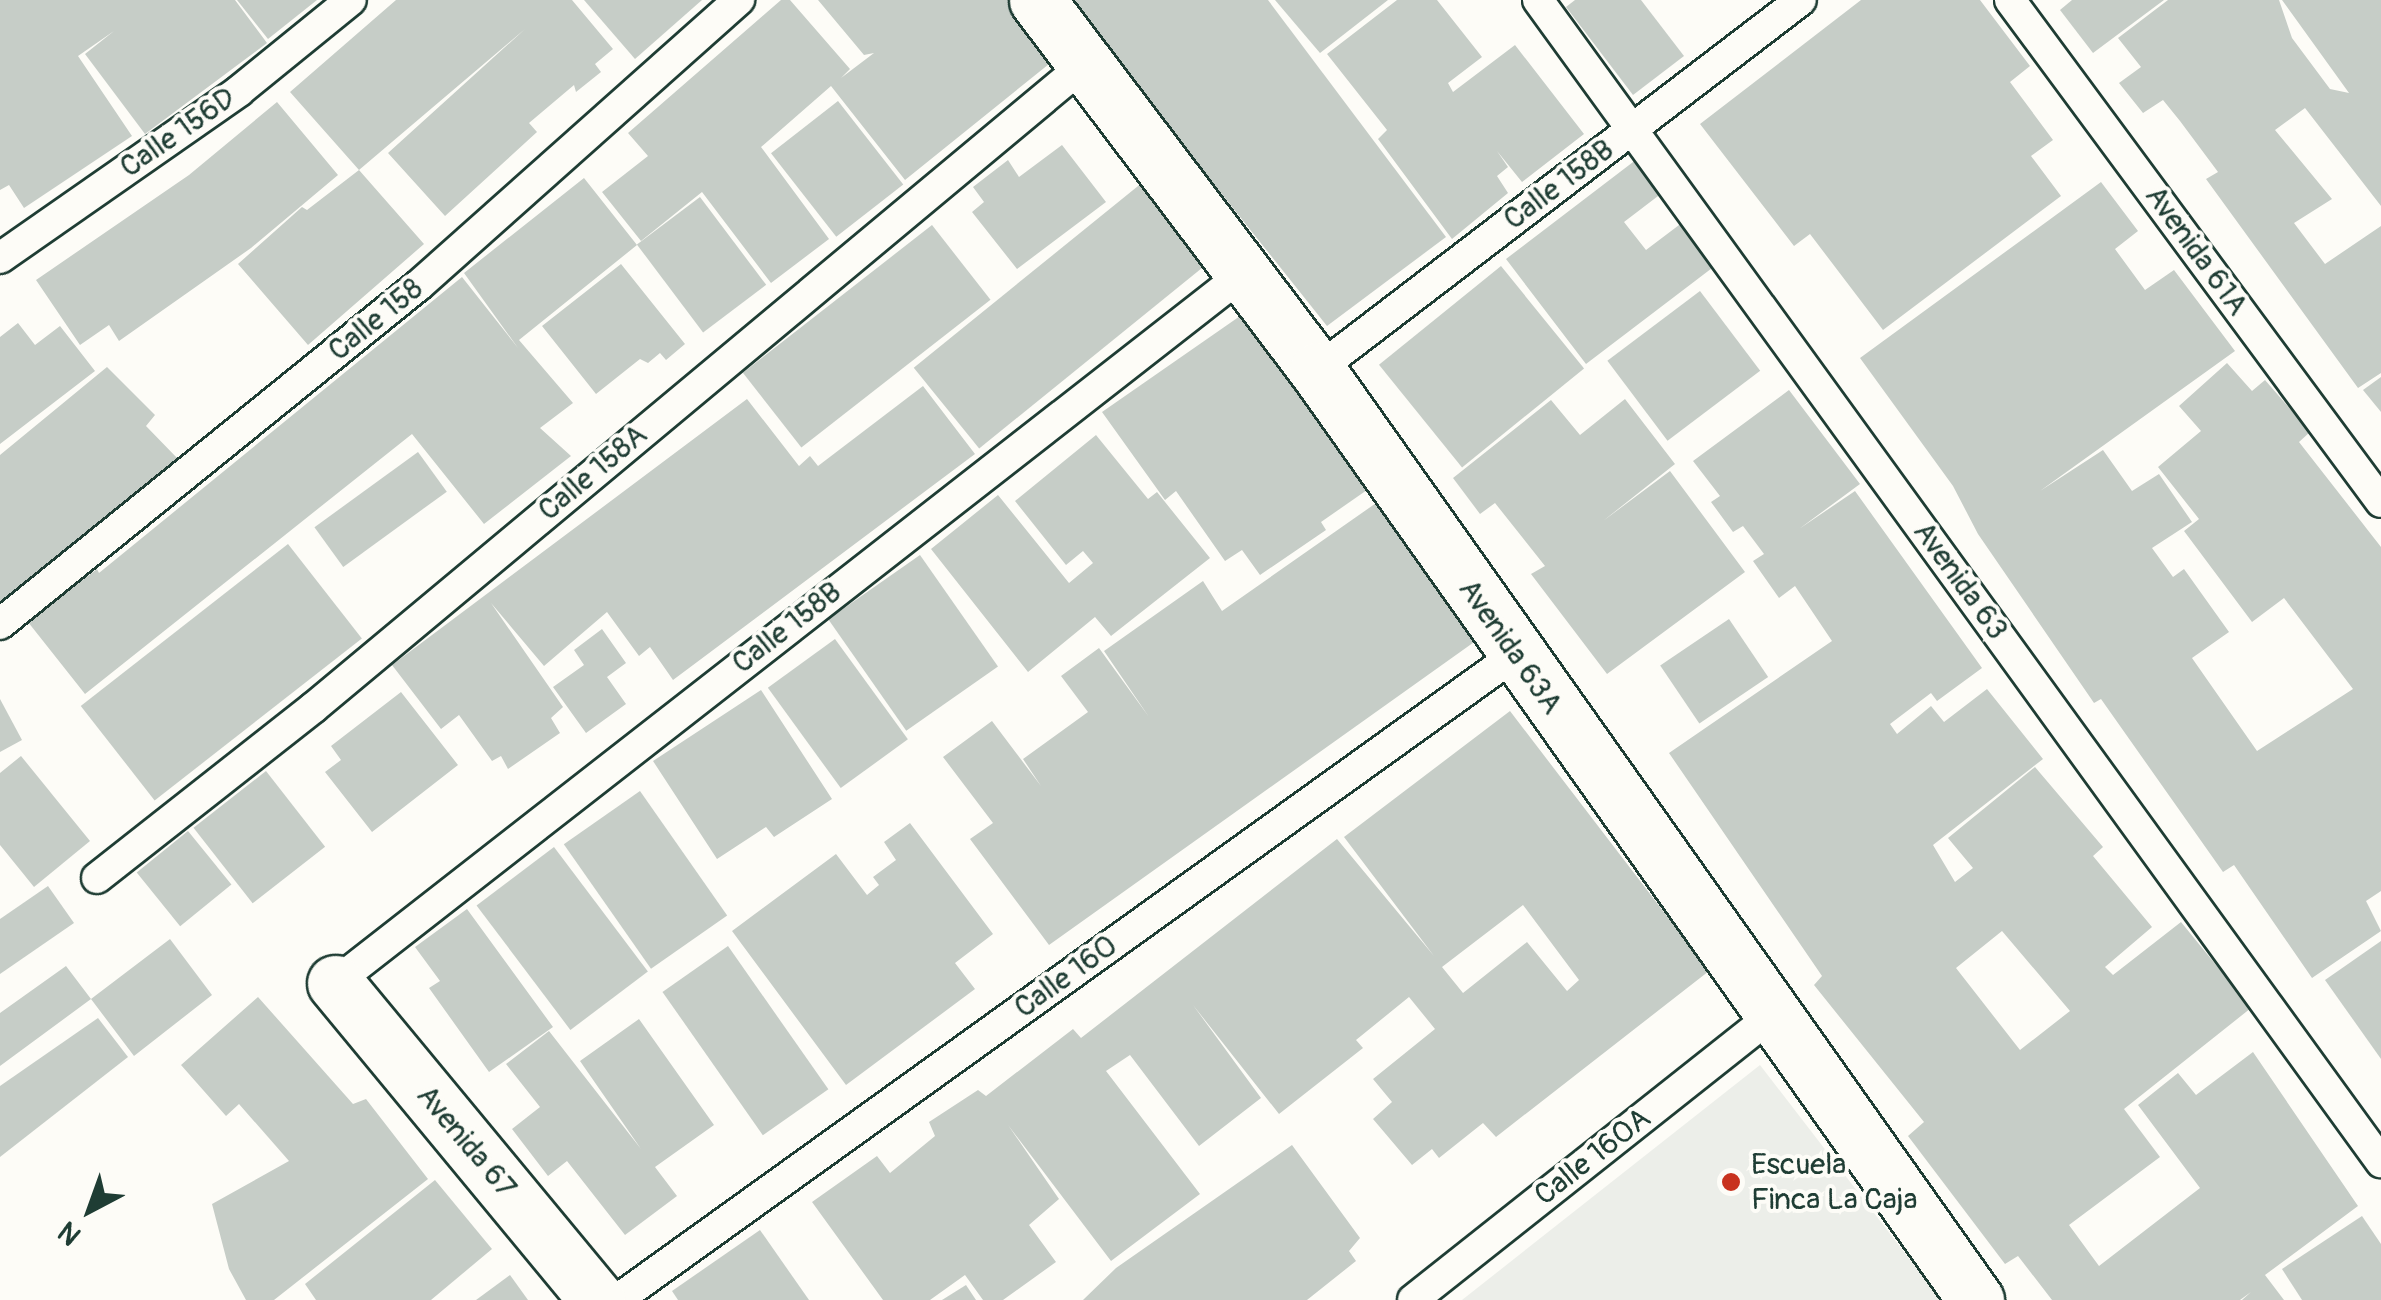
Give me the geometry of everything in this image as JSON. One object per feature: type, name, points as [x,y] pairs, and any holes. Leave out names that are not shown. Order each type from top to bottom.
[{"type":"street","name":"Avenida 63A","points":[[1037,0],[1317,370],[1515,655],[1976,1300]]},
{"type":"street","name":"Avenida 67","points":[[334,983],[596,1300]]},
{"type":"lane","name":"Calle 156D","points":[[0,258],[240,91],[350,0]]},
{"type":"lane","name":"Calle 158","points":[[0,624],[420,285],[739,0]]},
{"type":"lane","name":"Avenida 63","points":[[1538,0],[2381,1162]]},
{"type":"lane","name":"Calle 158B","points":[[1317,370],[1801,0]]},
{"type":"lane","name":"Avenida 61A","points":[[2010,0],[2381,502]]},
{"type":"lane","name":"Calle 158A","points":[[97,878],[313,708],[1085,64]]},
{"type":"lane","name":"Calle 158B","points":[[334,983],[1242,275]]},
{"type":"lane","name":"Calle 160","points":[[617,1300],[1515,655]]},
{"type":"lane","name":"Calle 160A","points":[[1414,1300],[1773,1015]]},
{"type":"shaded area","name":"Escuela Finca La Caja","points":[[1760,1065],[1941,1300],[1462,1300]]},
{"type":"building","points":[[0,0],[235,0],[267,43],[145,134],[85,54],[114,31],[78,56],[132,136],[24,208],[9,185],[0,190]]},
{"type":"building","points":[[237,0],[317,0],[268,39]]},
{"type":"building","points":[[396,0],[572,0],[613,49],[595,64],[601,72],[576,92],[574,85],[529,123],[537,132],[445,216],[388,153],[525,29],[359,170],[290,92]]},
{"type":"building","points":[[584,0],[702,0],[635,59]]},
{"type":"building","points":[[781,0],[790,0],[850,69],[841,78],[874,53],[864,55],[818,0],[1015,0],[1059,56],[905,180],[831,86],[761,147],[829,239],[771,283],[702,192],[641,241],[602,192],[648,156],[628,133]]},
{"type":"building","points":[[1067,0],[1268,0],[1446,237],[1327,326]]},
{"type":"building","points":[[1275,0],[1388,0],[1320,53]]},
{"type":"building","points":[[1397,0],[1437,0],[1482,57],[1448,83],[1453,92],[1515,45],[1584,134],[1522,182],[1497,151],[1508,167],[1497,176],[1508,193],[1452,239],[1378,139],[1387,130],[1327,54]]},
{"type":"building","points":[[1575,0],[1641,0],[1684,56],[1633,95],[1566,7]]},
{"type":"building","points":[[1861,0],[1980,0],[2030,66],[2010,82],[2053,140],[2031,156],[2061,196],[1883,330],[1810,234],[1794,246],[1700,124]]},
{"type":"building","points":[[2072,0],[2164,0],[2093,53],[2060,10]]},
{"type":"building","points":[[2168,0],[2279,0],[2292,38],[2330,89],[2349,93],[2282,0],[2381,0],[2381,206],[2305,108],[2275,130],[2332,199],[2294,223],[2325,264],[2381,226],[2381,373],[2358,388],[2206,179],[2218,172],[2180,121],[2163,100],[2143,113],[2119,83],[2141,67],[2118,38]]},
{"type":"building","points":[[838,101],[903,185],[836,237],[771,153]]},
{"type":"building","points":[[277,102],[338,175],[251,248],[119,341],[109,325],[80,345],[36,280],[189,175]]},
{"type":"building","points":[[1062,145],[1106,202],[1017,269],[972,212],[984,202],[973,187],[1008,160],[1019,177]]},
{"type":"building","points":[[1637,159],[1662,193],[1624,222],[1646,250],[1687,219],[1720,262],[1586,364],[1506,259]]},
{"type":"building","points":[[359,170],[424,244],[308,345],[238,264],[302,207],[307,210]]},
{"type":"building","points":[[584,178],[637,245],[519,340],[573,403],[540,428],[571,456],[484,524],[412,434],[85,694],[28,622],[97,569],[99,573],[462,277],[518,348],[464,273]]},
{"type":"building","points":[[1143,182],[1208,263],[979,448],[914,368]]},
{"type":"building","points":[[2101,182],[2138,231],[2115,249],[2145,290],[2174,270],[2235,351],[2040,491],[2103,450],[2132,491],[2159,474],[2192,522],[2152,548],[2173,577],[2184,569],[2229,632],[2192,658],[2257,751],[2353,689],[2284,598],[2252,622],[2184,531],[2199,519],[2158,467],[2201,431],[2179,406],[2227,363],[2252,391],[2265,380],[2310,432],[2299,442],[2381,547],[2381,891],[2366,901],[2381,931],[2312,978],[2234,865],[2223,872],[2101,699],[2094,703],[1978,534],[1953,486],[1860,358]]},
{"type":"building","points":[[700,197],[766,285],[703,332],[637,245]]},
{"type":"building","points":[[932,225],[990,300],[801,448],[743,373]]},
{"type":"building","points":[[621,264],[685,344],[666,360],[660,353],[648,363],[640,359],[596,394],[542,326]]},
{"type":"building","points":[[1501,266],[1584,369],[1462,467],[1379,365]]},
{"type":"building","points":[[1700,291],[1760,371],[1668,441],[1607,361]]},
{"type":"building","points":[[1243,314],[1367,490],[1321,522],[1326,530],[1260,575],[1242,550],[1225,561],[1176,491],[1165,500],[1102,412]]},
{"type":"building","points":[[18,323],[35,345],[60,326],[95,371],[0,444],[0,337]]},
{"type":"building","points":[[107,367],[155,415],[146,426],[179,460],[0,615],[0,455]]},
{"type":"building","points":[[2381,377],[2381,412],[2363,390]]},
{"type":"building","points":[[923,386],[975,454],[673,680],[650,647],[639,656],[607,612],[544,666],[491,603],[563,707],[551,718],[560,733],[508,769],[501,756],[492,761],[459,715],[441,729],[392,665],[747,399],[799,466],[810,456],[818,466]]},
{"type":"building","points":[[1789,390],[1860,484],[1799,529],[1855,491],[1982,668],[1937,701],[1931,693],[1890,724],[1897,734],[1931,706],[1944,722],[1987,689],[2043,759],[1933,845],[1955,882],[1973,868],[1948,838],[2035,767],[2103,847],[2093,856],[2152,927],[2105,967],[2113,975],[2181,922],[2251,1008],[2124,1109],[2160,1157],[2069,1225],[2099,1266],[2200,1188],[2138,1105],[2178,1073],[2196,1095],[2253,1052],[2358,1206],[2265,1275],[2284,1300],[2242,1300],[2251,1292],[2240,1300],[2052,1300],[2018,1256],[2005,1264],[1908,1136],[1924,1122],[1814,985],[1822,976],[1669,753],[1832,641],[1795,586],[1779,598],[1753,561],[1764,554],[1743,526],[1733,532],[1711,502],[1720,496],[1693,461]],"holes":[[[2002,931],[2070,1011],[2020,1050],[1956,968]]]},
{"type":"building","points":[[1625,399],[1675,464],[1603,521],[1670,471],[1745,572],[1607,674],[1531,574],[1545,566],[1495,503],[1480,514],[1453,478],[1551,400],[1580,435]]},
{"type":"building","points":[[1096,435],[1148,499],[1157,492],[1210,558],[1111,636],[1095,617],[1028,672],[931,549],[998,495],[1069,583],[1093,563],[1083,551],[1066,565],[1015,501]]},
{"type":"building","points":[[418,452],[447,492],[343,567],[314,527]]},
{"type":"building","points":[[1379,501],[1477,640],[1049,945],[970,839],[993,823],[943,757],[992,721],[1041,786],[1023,759],[1088,712],[1061,676],[1099,648],[1149,717],[1104,651],[1203,581],[1222,611]]},
{"type":"building","points":[[288,544],[362,639],[155,800],[81,706]]},
{"type":"building","points":[[920,555],[998,666],[906,731],[828,619]]},
{"type":"building","points":[[1729,619],[1768,677],[1699,723],[1660,665]]},
{"type":"building","points":[[602,629],[626,663],[607,677],[626,704],[586,733],[553,687],[584,665],[574,650]]},
{"type":"building","points":[[835,639],[908,739],[841,788],[768,688]]},
{"type":"building","points":[[761,690],[832,799],[774,837],[766,827],[717,859],[653,761]]},
{"type":"building","points":[[401,692],[458,765],[372,832],[325,772],[341,760],[331,746]]},
{"type":"building","points":[[0,699],[22,740],[0,752]]},
{"type":"building","points":[[1510,711],[1709,971],[1496,1137],[1483,1123],[1439,1158],[1432,1149],[1412,1165],[1373,1119],[1392,1102],[1373,1079],[1435,1029],[1409,997],[1356,1040],[1363,1048],[1279,1114],[1193,1005],[1261,1098],[1199,1146],[1130,1055],[1106,1071],[1200,1194],[1111,1261],[1008,1125],[1059,1199],[1029,1225],[1056,1262],[1003,1300],[983,1300],[965,1275],[930,1300],[883,1300],[812,1202],[877,1156],[890,1173],[935,1136],[929,1122],[978,1090],[986,1096],[1073,1029],[1081,1038],[1337,839],[1434,956],[1344,837]],"holes":[[[1523,905],[1579,980],[1567,991],[1527,942],[1463,993],[1442,967]]]},
{"type":"building","points":[[21,756],[90,841],[34,887],[0,845],[0,773]]},
{"type":"building","points":[[266,771],[325,847],[253,903],[194,828]]},
{"type":"building","points":[[640,791],[727,916],[651,969],[564,844]]},
{"type":"building","points":[[910,823],[993,934],[955,963],[975,989],[846,1085],[732,931],[836,854],[867,895],[879,885],[873,877],[896,860],[884,842]]},
{"type":"building","points":[[188,831],[231,885],[180,926],[137,873]]},
{"type":"building","points":[[554,847],[648,972],[570,1030],[477,905]]},
{"type":"building","points":[[48,886],[74,923],[0,974],[0,919]]},
{"type":"building","points":[[467,909],[553,1027],[489,1072],[429,988],[440,981],[415,947]]},
{"type":"building","points":[[170,939],[212,995],[134,1056],[91,999]]},
{"type":"building","points":[[2381,941],[2381,1059],[2325,980]]},
{"type":"building","points":[[728,946],[828,1089],[763,1135],[662,992]]},
{"type":"building","points":[[66,966],[91,999],[0,1066],[0,1013]]},
{"type":"building","points":[[258,997],[353,1104],[366,1099],[428,1179],[274,1300],[246,1300],[229,1269],[212,1204],[289,1161],[239,1104],[226,1116],[181,1065]]},
{"type":"building","points":[[98,1018],[128,1057],[0,1157],[0,1086]]},
{"type":"building","points":[[639,1019],[714,1125],[655,1167],[677,1196],[625,1235],[567,1161],[548,1176],[512,1129],[540,1107],[506,1064],[549,1031],[641,1149],[580,1061]]},
{"type":"building","points":[[1292,1145],[1360,1238],[1349,1251],[1356,1261],[1307,1300],[1083,1300],[1116,1268]]},
{"type":"building","points":[[435,1180],[492,1249],[431,1300],[316,1300],[305,1284]]},
{"type":"building","points":[[2362,1216],[2381,1244],[2381,1300],[2302,1300],[2282,1269]]},
{"type":"building","points":[[760,1230],[809,1300],[678,1300],[672,1291]]},
{"type":"building","points":[[510,1275],[528,1300],[476,1300]]},
{"type":"building","points":[[966,1285],[976,1300],[942,1300]]},
{"type":"place","name":"Escuela Finca La Caja","points":[[1731,1182]]}]
